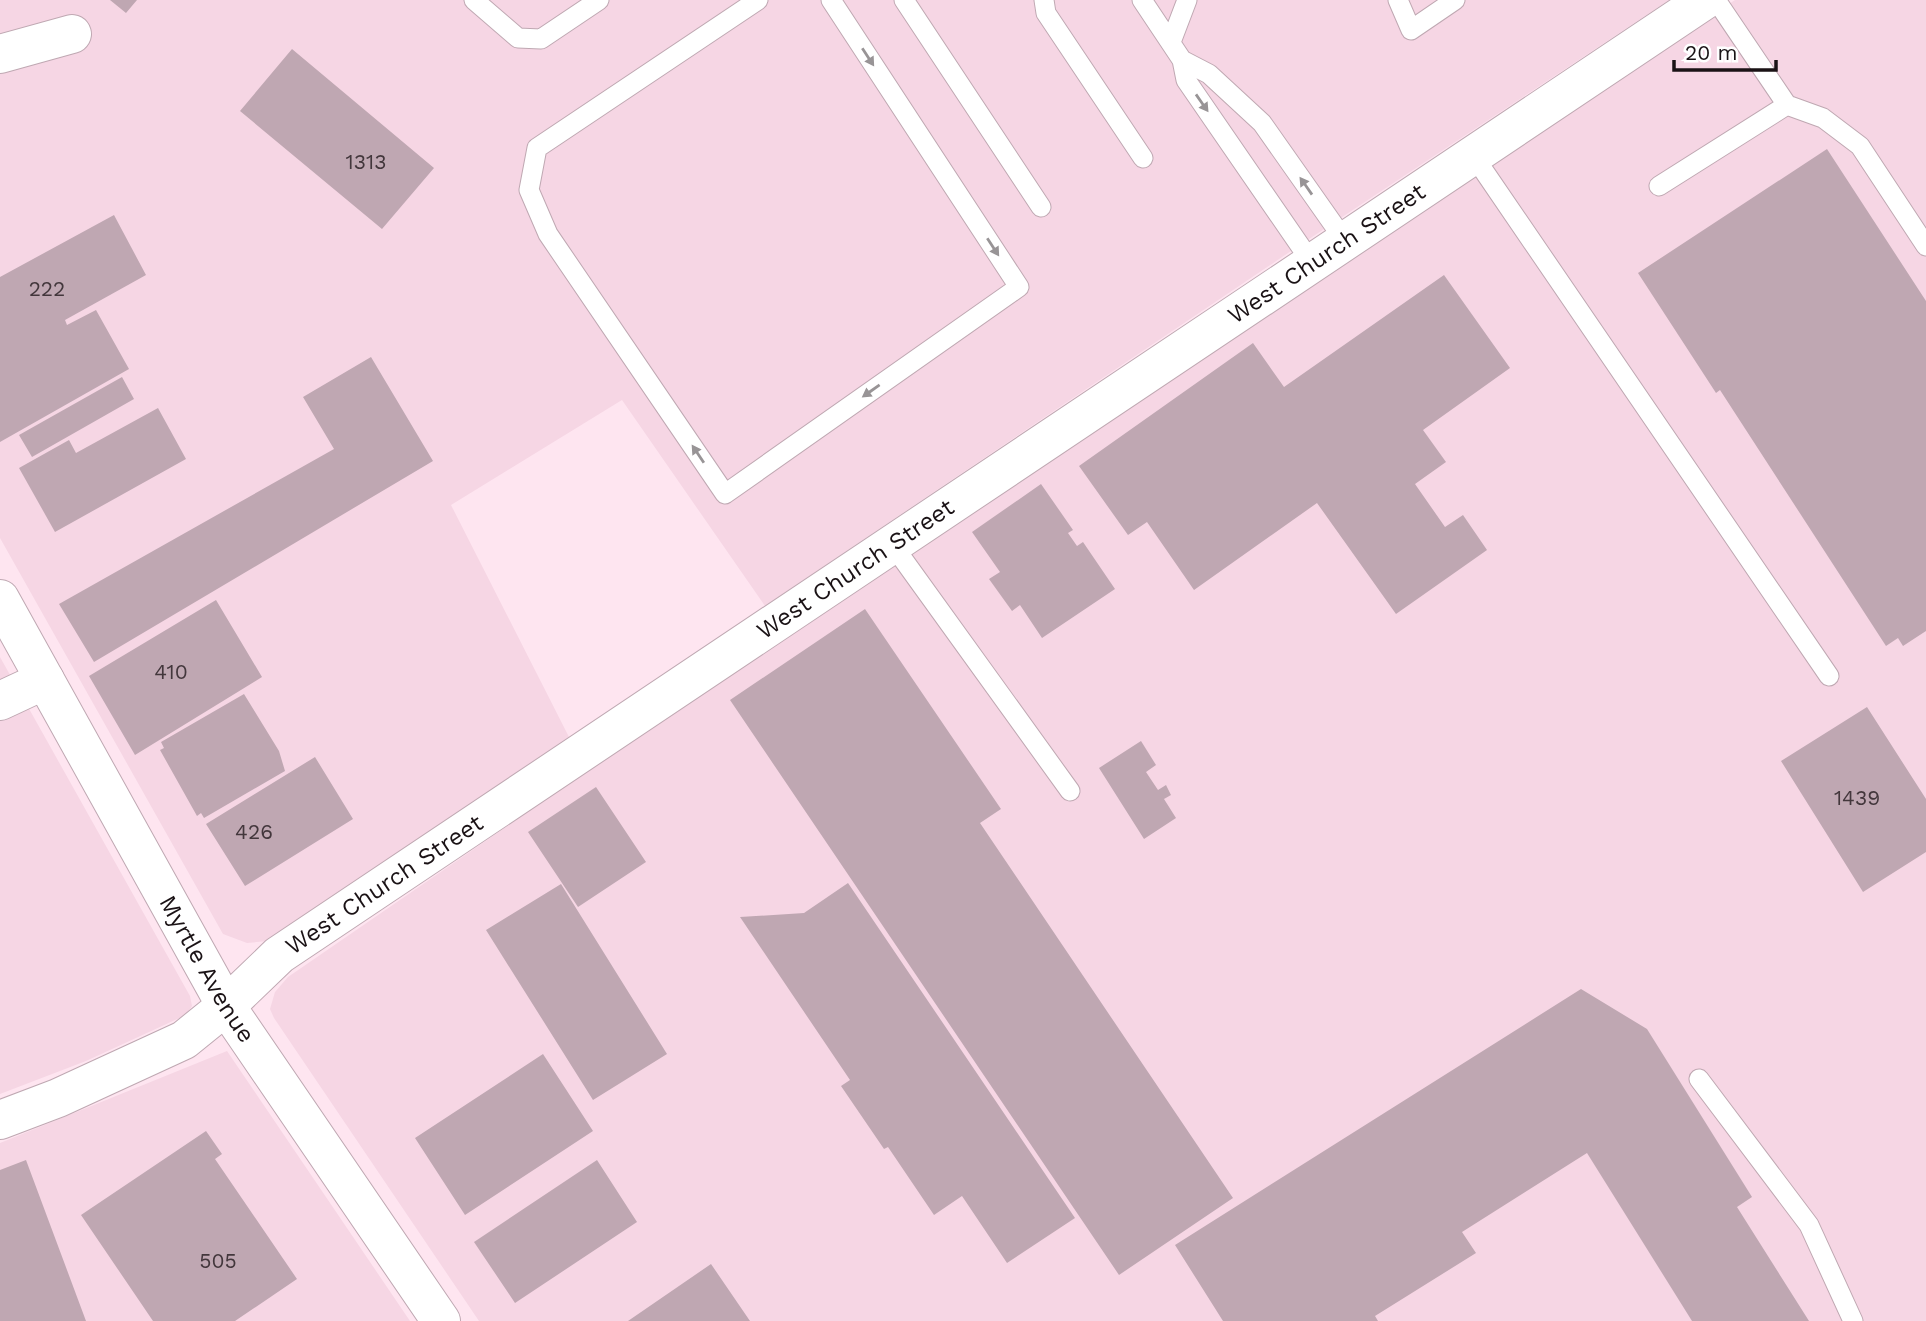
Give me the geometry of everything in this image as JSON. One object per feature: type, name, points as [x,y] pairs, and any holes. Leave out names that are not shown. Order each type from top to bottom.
[{"type":"street","name":"West Church Street","points":[[0,1120],[58,1098],[184,1040],[226,1006],[279,954],[1705,0]]},
{"type":"street","points":[[0,54],[72,34]]},
{"type":"street","name":"Myrtle Avenue","points":[[0,599],[226,1006],[441,1321]]},
{"type":"street","points":[[0,701],[45,680]]},
{"type":"lane","points":[[474,0],[518,38],[541,39],[599,0]]},
{"type":"lane","points":[[758,0],[537,148],[528,190],[548,234],[725,494],[1019,287],[831,0]]},
{"type":"lane","points":[[904,0],[1041,207]]},
{"type":"lane","points":[[1044,0],[1046,13],[1143,158]]},
{"type":"lane","points":[[1142,0],[1182,60],[1186,80],[1312,263]]},
{"type":"lane","points":[[1171,42],[1187,0]]},
{"type":"lane","points":[[1398,0],[1411,30],[1455,0]]},
{"type":"lane","points":[[1716,0],[1787,105],[1823,118],[1860,146],[1926,246]]},
{"type":"lane","points":[[1182,60],[1209,74],[1262,123],[1345,241]]},
{"type":"lane","points":[[1659,186],[1787,105]]},
{"type":"lane","points":[[1473,155],[1829,676]]},
{"type":"lane","points":[[892,544],[1070,791]]},
{"type":"lane","points":[[1699,1079],[1809,1226],[1853,1321]]},
{"type":"shaded area","points":[[0,0],[1669,0],[765,606],[622,400],[451,505],[570,739],[268,941],[247,943],[223,934],[0,538]]},
{"type":"shaded area","points":[[1735,0],[1926,0],[1926,1321],[479,1321],[274,1018],[270,1009],[275,992],[288,977],[715,683],[1441,194]]},
{"type":"shaded area","points":[[0,657],[190,996],[192,1006],[186,1015],[86,1061],[0,1094]]},
{"type":"shaded area","points":[[227,1051],[410,1321],[0,1321],[0,1143]]},
{"type":"building","points":[[110,0],[137,0],[126,13]]},
{"type":"building","points":[[292,49],[434,168],[382,229],[240,111]]},
{"type":"building","points":[[1827,149],[1926,301],[1926,631],[1903,646],[1898,638],[1886,646],[1720,390],[1716,393],[1638,273]]},
{"type":"building","points":[[114,215],[146,275],[65,320],[67,325],[96,310],[129,369],[0,442],[0,277]]},
{"type":"building","points":[[1444,275],[1510,368],[1423,430],[1446,462],[1415,484],[1445,527],[1463,515],[1487,550],[1396,614],[1317,503],[1194,590],[1147,522],[1128,535],[1079,466],[1253,343],[1284,387]]},
{"type":"building","points":[[371,357],[433,461],[94,662],[59,604],[334,449],[303,397]]},
{"type":"building","points":[[122,377],[134,399],[32,457],[19,435]]},
{"type":"building","points":[[158,408],[186,459],[55,532],[19,468],[69,440],[76,453]]},
{"type":"building","points":[[1041,484],[1073,530],[1068,533],[1077,546],[1083,542],[1115,589],[1042,638],[1020,605],[1012,611],[989,579],[1000,572],[972,532]]},
{"type":"building","points":[[216,600],[262,677],[135,755],[89,676]]},
{"type":"building","points":[[865,609],[1001,809],[980,823],[1233,1198],[1119,1275],[730,700]]},
{"type":"building","points":[[244,694],[279,751],[285,771],[204,818],[201,813],[197,816],[160,750],[164,748],[161,742]]},
{"type":"building","points":[[1867,707],[1926,799],[1926,852],[1863,892],[1781,761]]},
{"type":"building","points":[[1141,741],[1156,765],[1146,772],[1158,790],[1166,785],[1171,795],[1164,799],[1176,818],[1144,839],[1099,768]]},
{"type":"building","points":[[315,757],[353,819],[245,886],[206,824]]},
{"type":"building","points":[[596,787],[646,862],[578,907],[528,832]]},
{"type":"building","points":[[848,883],[1075,1218],[1007,1263],[962,1196],[934,1215],[888,1147],[884,1149],[841,1086],[850,1080],[740,917],[804,913]]},
{"type":"building","points":[[561,884],[667,1054],[593,1100],[486,930]]},
{"type":"building","points":[[1581,989],[1647,1029],[1752,1197],[1737,1207],[1809,1321],[1692,1321],[1587,1153],[1462,1232],[1476,1253],[1375,1316],[1378,1321],[1223,1321],[1175,1245]]},
{"type":"building","points":[[543,1054],[593,1131],[465,1215],[415,1138]]},
{"type":"building","points":[[206,1131],[222,1154],[215,1159],[297,1279],[235,1321],[153,1321],[81,1215]]},
{"type":"building","points":[[26,1160],[86,1321],[0,1321],[0,1170]]},
{"type":"building","points":[[597,1160],[637,1222],[515,1303],[474,1242]]},
{"type":"building","points":[[711,1264],[750,1321],[628,1321]]}]
